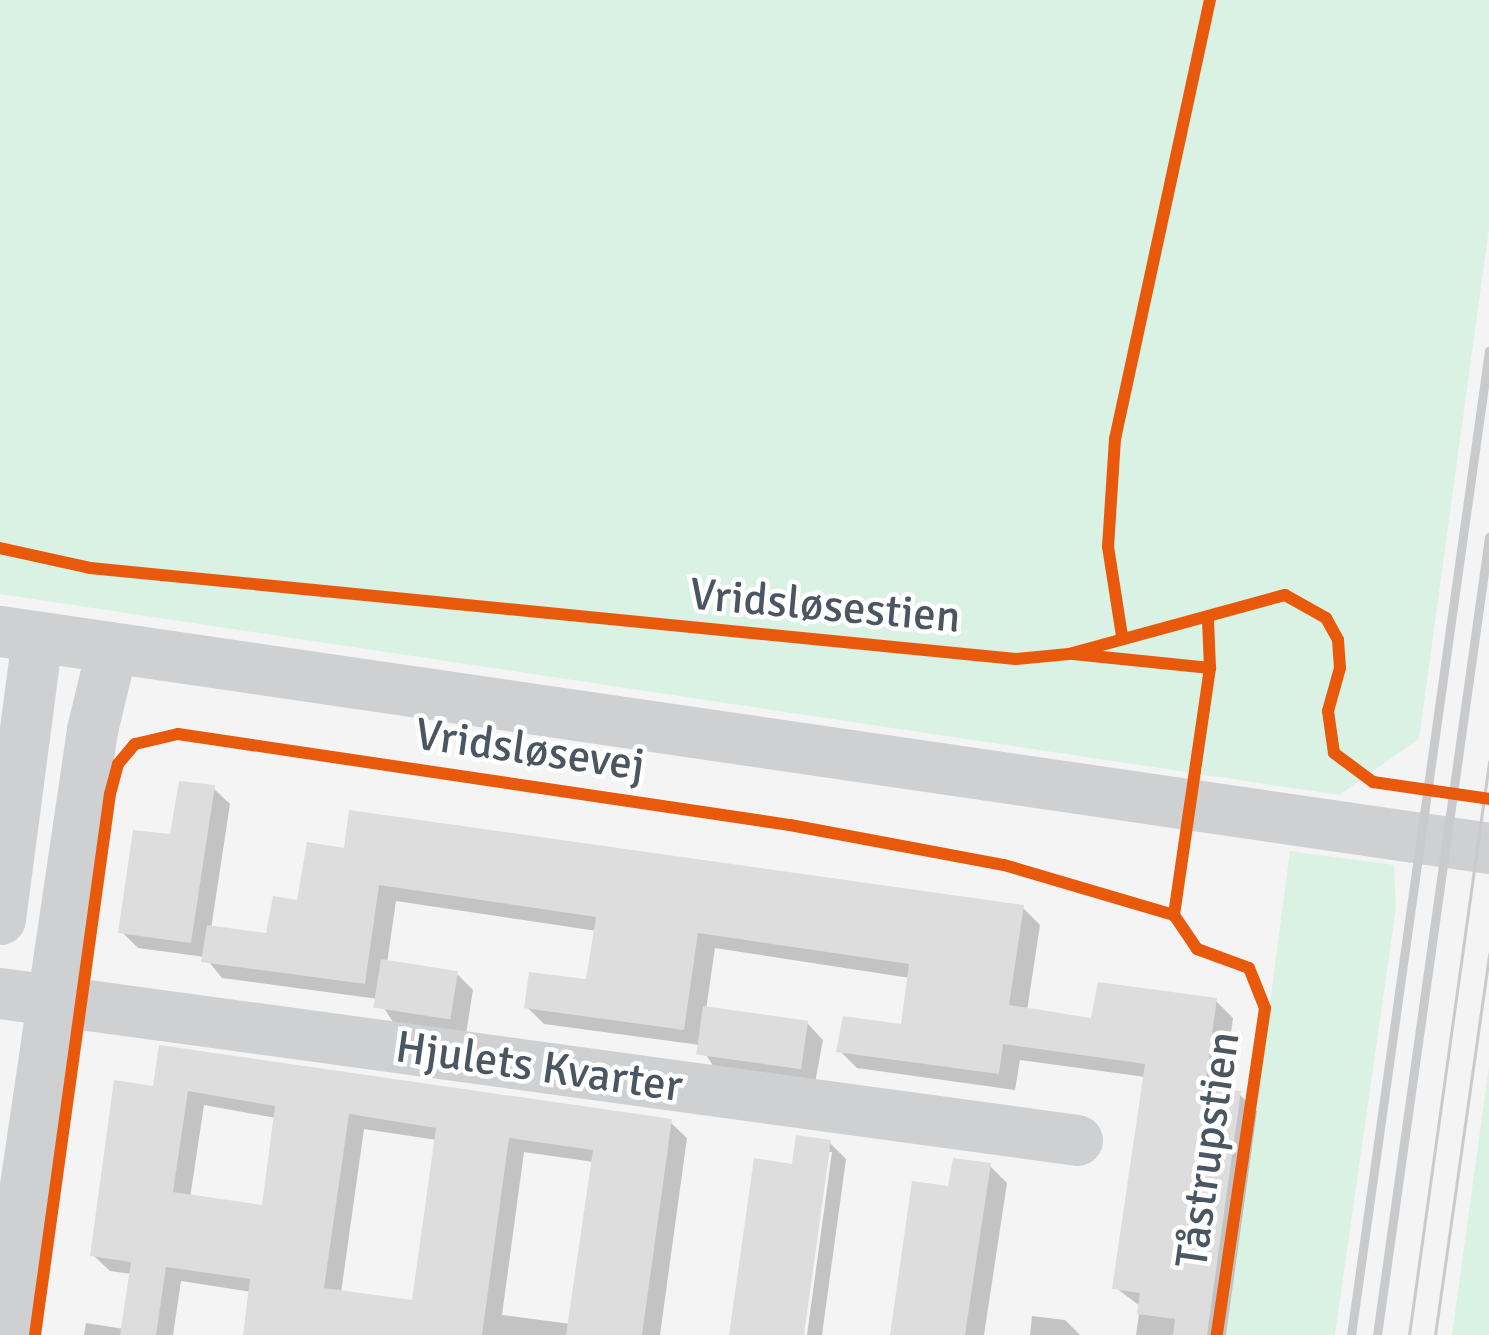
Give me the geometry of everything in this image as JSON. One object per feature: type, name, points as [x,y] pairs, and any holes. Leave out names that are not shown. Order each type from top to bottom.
[{"type":"street","name":"Vridsløsevej","points":[[19,634],[1489,848]]},
{"type":"street","points":[[0,919],[19,634]]},
{"type":"street","points":[[3,1335],[51,999],[112,647]]},
{"type":"street","name":"Hjulets Kvarter","points":[[0,992],[1078,1140]]},
{"type":"green space","points":[[0,0],[1489,0],[1489,228],[1419,739],[1339,795],[0,594]]},
{"type":"green space","points":[[1290,851],[1394,865],[1396,908],[1335,1335],[1226,1335]]},
{"type":"green space","points":[[1489,1066],[1489,1335],[1452,1335]]},
{"type":"building","points":[[179,781],[215,785],[191,943],[118,933],[133,830],[170,834]]},
{"type":"building","points":[[349,810],[1024,905],[1009,1005],[1091,1018],[1098,982],[1217,998],[1205,1086],[1241,1091],[1207,1335],[1173,1335],[1175,1319],[1137,1314],[1140,1293],[1112,1289],[1145,1064],[1003,1044],[999,1074],[836,1052],[843,1016],[901,1024],[909,964],[698,933],[684,1030],[524,1008],[529,972],[586,979],[596,917],[379,885],[365,984],[201,962],[207,925],[266,933],[273,896],[297,900],[307,842],[344,848]]},
{"type":"building","points":[[381,959],[458,971],[450,1020],[373,1007]]},
{"type":"building","points":[[703,1006],[808,1021],[801,1069],[696,1055]]},
{"type":"building","points":[[159,1045],[672,1119],[642,1335],[566,1335],[593,1150],[509,1138],[482,1335],[243,1335],[250,1279],[166,1267],[156,1335],[120,1335],[131,1262],[90,1256],[114,1080],[153,1086]],"holes":[[[188,1091],[275,1106],[262,1205],[173,1192]],[[349,1114],[436,1128],[412,1300],[324,1288]]]},
{"type":"building","points":[[796,1135],[831,1140],[804,1335],[729,1335],[754,1158],[792,1164]]},
{"type":"building","points":[[953,1158],[991,1163],[965,1335],[890,1335],[912,1181],[948,1186]]},
{"type":"tram line","points":[[1409,1335],[1489,762]]},
{"type":"tram line","points":[[1435,1335],[1489,954]]},
{"type":"railway","points":[[1351,1335],[1489,351]]},
{"type":"railway","points":[[1377,1335],[1489,537]]},
{"type":"cycle path","points":[[1122,636],[1108,547],[1115,439],[1210,0]]},
{"type":"cycle path","name":"Vridsløsestien","points":[[0,548],[90,568],[1016,659],[1069,654],[1285,595],[1326,618],[1338,640],[1340,668],[1328,711],[1334,753],[1373,782],[1489,799]]},
{"type":"cycle path","points":[[1073,654],[1210,668],[1208,620]]},
{"type":"cycle path","name":"Tåstrupstien","points":[[1210,668],[1174,915],[1197,949],[1249,968],[1265,1008],[1217,1335]]},
{"type":"cycle path","points":[[35,1335],[110,794],[118,764],[135,744],[178,734],[790,825],[1004,865],[1174,915]]}]
